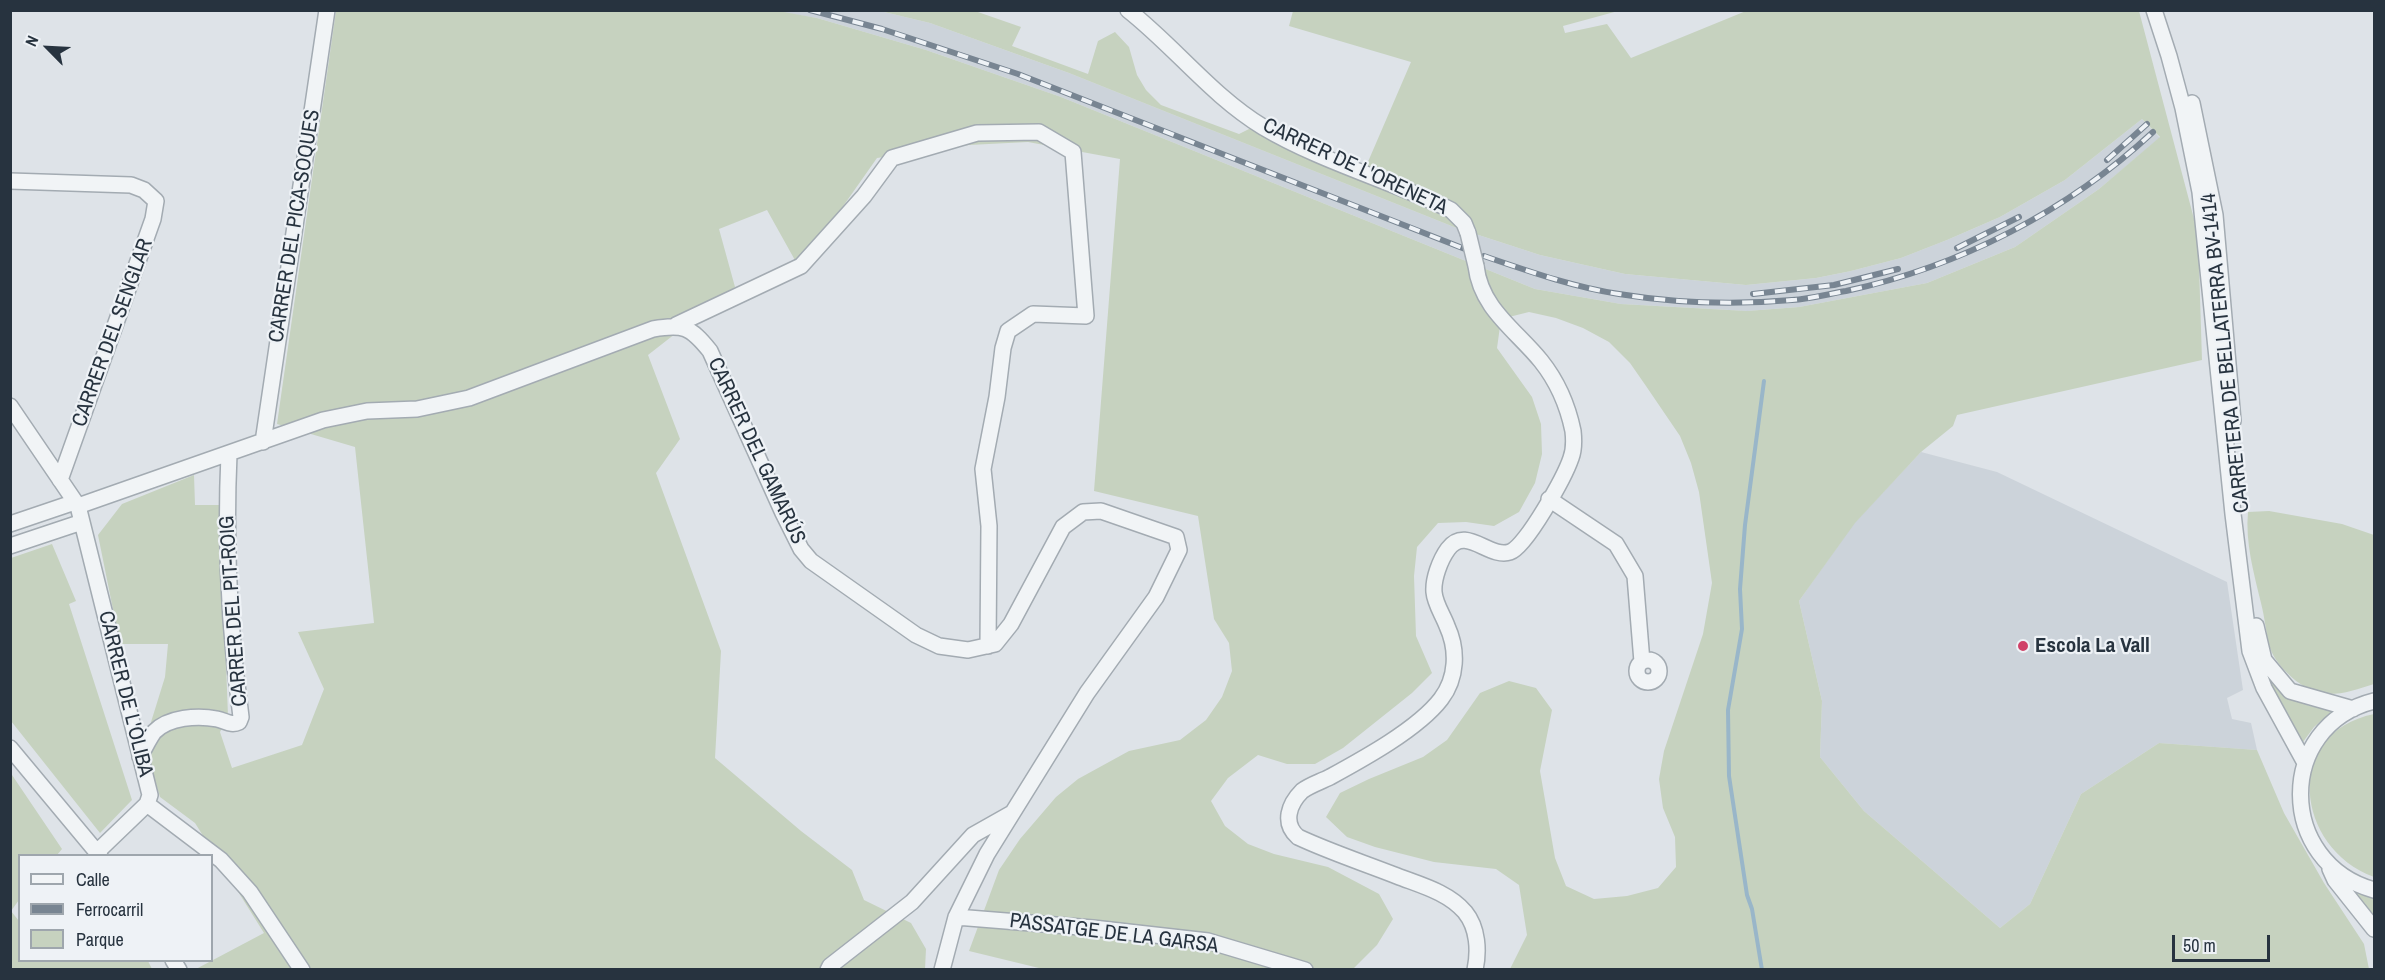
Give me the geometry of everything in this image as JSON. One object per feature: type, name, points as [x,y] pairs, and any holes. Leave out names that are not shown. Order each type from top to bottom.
[{"type":"street","name":"CARRER DEL PICA-SOQUES","points":[[262,442],[327,10]]},
{"type":"street","name":"CARRER DE L'ORENETA","points":[[1128,10],[1232,105],[1263,127],[1309,150],[1451,210],[1464,223],[1482,293],[1542,362],[1566,406],[1573,432],[1573,449],[1568,466],[1549,499]]},
{"type":"street","points":[[2154,10],[2183,108],[2200,192],[2237,513]]},
{"type":"street","name":"CARRETERA DE BELLATERRA BV-1414","points":[[2165,10],[2200,134],[2216,215],[2237,513],[2250,651],[2264,687],[2305,763]]},
{"type":"street","points":[[10,524],[77,504],[323,420],[367,411],[417,409],[469,398],[653,329],[676,326],[801,266],[864,196],[892,158],[977,133],[1039,132],[1074,152],[1086,316],[1034,314],[1008,331],[1003,348],[997,397],[983,469],[989,526],[988,646],[995,644],[1011,624],[1063,527],[1083,512],[1101,511],[1176,537],[1179,550],[1156,597],[1088,693],[987,854],[956,917],[942,969]]},
{"type":"street","name":"CARRER DEL SENGLAR","points":[[10,181],[131,185],[144,190],[156,201],[153,219],[60,480]]},
{"type":"street","name":"CARRER DEL GAMARÚS","points":[[676,326],[697,335],[710,351],[783,513],[801,549],[811,561],[916,635],[939,646],[968,650],[988,646]]},
{"type":"street","points":[[10,406],[77,504]]},
{"type":"street","name":"CARRER DEL PIT-ROIG","points":[[140,757],[155,731],[166,724],[193,717],[207,717],[234,725],[240,722],[230,604],[227,488],[229,453]]},
{"type":"street","points":[[1475,969],[1477,948],[1473,927],[1470,919],[1455,902],[1431,889],[1298,837],[1290,827],[1289,815],[1293,803],[1302,791],[1383,745],[1429,712],[1447,690],[1452,677],[1455,654],[1434,591],[1440,566],[1449,548],[1458,541],[1465,540],[1496,553],[1513,552],[1528,536],[1549,499],[1616,544],[1635,576],[1642,662]]},
{"type":"street","name":"CARRER DE L'ÒLIBA","points":[[77,504],[150,795],[147,804],[212,854]]},
{"type":"street","points":[[10,546],[82,522]]},
{"type":"street","name":"CARRETERA DE BELLATERRA BV-1414","points":[[2245,582],[2257,637],[2265,660],[2290,691],[2354,709]]},
{"type":"street","points":[[2374,701],[2354,709],[2324,731],[2305,763],[2300,789],[2302,815],[2311,840],[2335,880],[2374,929]]},
{"type":"street","points":[[10,748],[98,854],[147,804]]},
{"type":"street","points":[[828,969],[904,909],[973,835],[1013,813]]},
{"type":"street","name":"CARRER DE L'ÒLIBA","points":[[213,855],[250,892],[302,969]]},
{"type":"street","points":[[2325,861],[2349,880],[2374,890]]},
{"type":"street","name":"PASSATGE DE LA GARSA","points":[[956,917],[1093,928],[1208,941],[1305,969]]},
{"type":"shaded area","points":[[773,11],[880,11],[930,23],[1069,73],[1454,227],[1540,255],[1625,274],[1746,285],[1816,278],[1851,271],[1901,258],[2000,217],[2065,180],[2142,119],[2160,138],[2099,189],[2015,247],[1927,283],[1799,307],[1747,311],[1621,304],[1535,289],[1061,97],[926,50],[817,18]]},
{"type":"shaded area","name":"Escola La Vall","points":[[1921,452],[1997,472],[2227,582],[2243,690],[2227,698],[2232,719],[2251,723],[2257,750],[2159,743],[2081,794],[2030,904],[2000,928],[1864,811],[1820,757],[1822,701],[1799,601],[1854,523]]},
{"type":"green space","points":[[773,10],[817,18],[926,50],[1061,97],[1535,289],[1621,304],[1747,311],[1799,307],[1927,283],[2015,247],[2099,189],[2160,137],[2142,119],[2065,180],[2000,217],[1901,258],[1851,271],[1816,278],[1746,285],[1625,274],[1540,255],[1454,227],[1069,73],[930,23],[880,11],[975,11],[1021,27],[1012,46],[1088,74],[1098,41],[1115,32],[1129,47],[1137,75],[1146,90],[1161,105],[1239,134],[1251,128],[1328,166],[1361,178],[1411,62],[1289,26],[1293,11],[1618,11],[1563,26],[1565,33],[1607,24],[1631,58],[1746,11],[2139,11],[2198,234],[2202,360],[1957,415],[1953,426],[1921,452],[1855,523],[1799,601],[1822,701],[1820,757],[1864,811],[2000,928],[2030,904],[2081,794],[2159,743],[2257,750],[2284,813],[2324,883],[2364,944],[2369,969],[1510,969],[1527,935],[1519,885],[1496,869],[1434,862],[1375,847],[1347,837],[1326,817],[1340,793],[1423,757],[1447,740],[1480,693],[1509,681],[1536,688],[1552,710],[1540,771],[1555,858],[1566,886],[1594,899],[1627,896],[1658,888],[1676,867],[1675,837],[1663,808],[1659,779],[1664,751],[1703,634],[1712,583],[1699,492],[1680,436],[1630,363],[1609,342],[1583,328],[1556,318],[1529,312],[1501,319],[1497,348],[1532,397],[1541,424],[1542,454],[1535,483],[1519,512],[1494,526],[1466,522],[1438,523],[1417,547],[1414,576],[1416,636],[1432,673],[1412,693],[1343,748],[1315,764],[1287,764],[1258,755],[1228,778],[1211,801],[1225,826],[1248,844],[1274,854],[1328,867],[1379,894],[1393,919],[1377,945],[1352,970],[1043,969],[969,951],[999,870],[1020,839],[1056,797],[1078,779],[1129,751],[1180,740],[1206,720],[1222,697],[1232,671],[1229,643],[1214,619],[1198,516],[1094,491],[1120,159],[1028,142],[969,145],[877,158],[801,266],[796,262],[767,210],[719,229],[735,287],[648,355],[680,439],[656,473],[721,651],[715,758],[801,831],[852,870],[864,900],[911,923],[926,949],[925,969],[196,969],[264,933],[195,823],[160,797],[147,754],[147,735],[165,677],[168,644],[120,644],[98,535],[122,504],[194,475],[195,505],[220,505],[228,716],[220,732],[232,768],[302,745],[324,689],[298,632],[374,623],[355,447],[277,424],[336,11]]},
{"type":"green space","points":[[2269,511],[2342,524],[2374,535],[2374,684],[2338,694],[2317,692],[2292,678],[2274,656],[2270,648],[2251,558],[2247,523],[2248,512]]},
{"type":"green space","points":[[52,544],[76,601],[69,604],[132,800],[100,833],[11,721],[11,558]]},
{"type":"green space","points":[[2267,677],[2281,691],[2297,701],[2314,707],[2334,710],[2314,727],[2303,742]]},
{"type":"green space","points":[[2374,714],[2374,877],[2348,862],[2328,842],[2315,818],[2310,792],[2313,766],[2324,743],[2344,725]]},
{"type":"green space","points":[[10,772],[62,849],[58,854],[18,854],[18,901],[11,911],[18,920],[18,962],[148,962],[152,969],[11,969]]},
{"type":"green space","points":[[2349,888],[2374,896],[2374,919]]},
{"type":"waterway","points":[[1762,970],[1752,909],[1747,895],[1729,776],[1728,710],[1742,629],[1740,589],[1745,525],[1764,381]]},
{"type":"railway","points":[[810,10],[882,29],[1018,74],[1465,249]]},
{"type":"railway","points":[[2107,160],[2147,124]]},
{"type":"railway","points":[[1484,256],[1568,283],[1640,297],[1727,303],[1812,298],[1888,281],[1970,251],[2010,232],[2085,187],[2153,132]]},
{"type":"railway","points":[[1957,248],[2019,217]]},
{"type":"railway","points":[[1753,294],[1834,285],[1898,269]]},
{"type":"place","name":"Escola La Vall","points":[[2023,646]]}]
